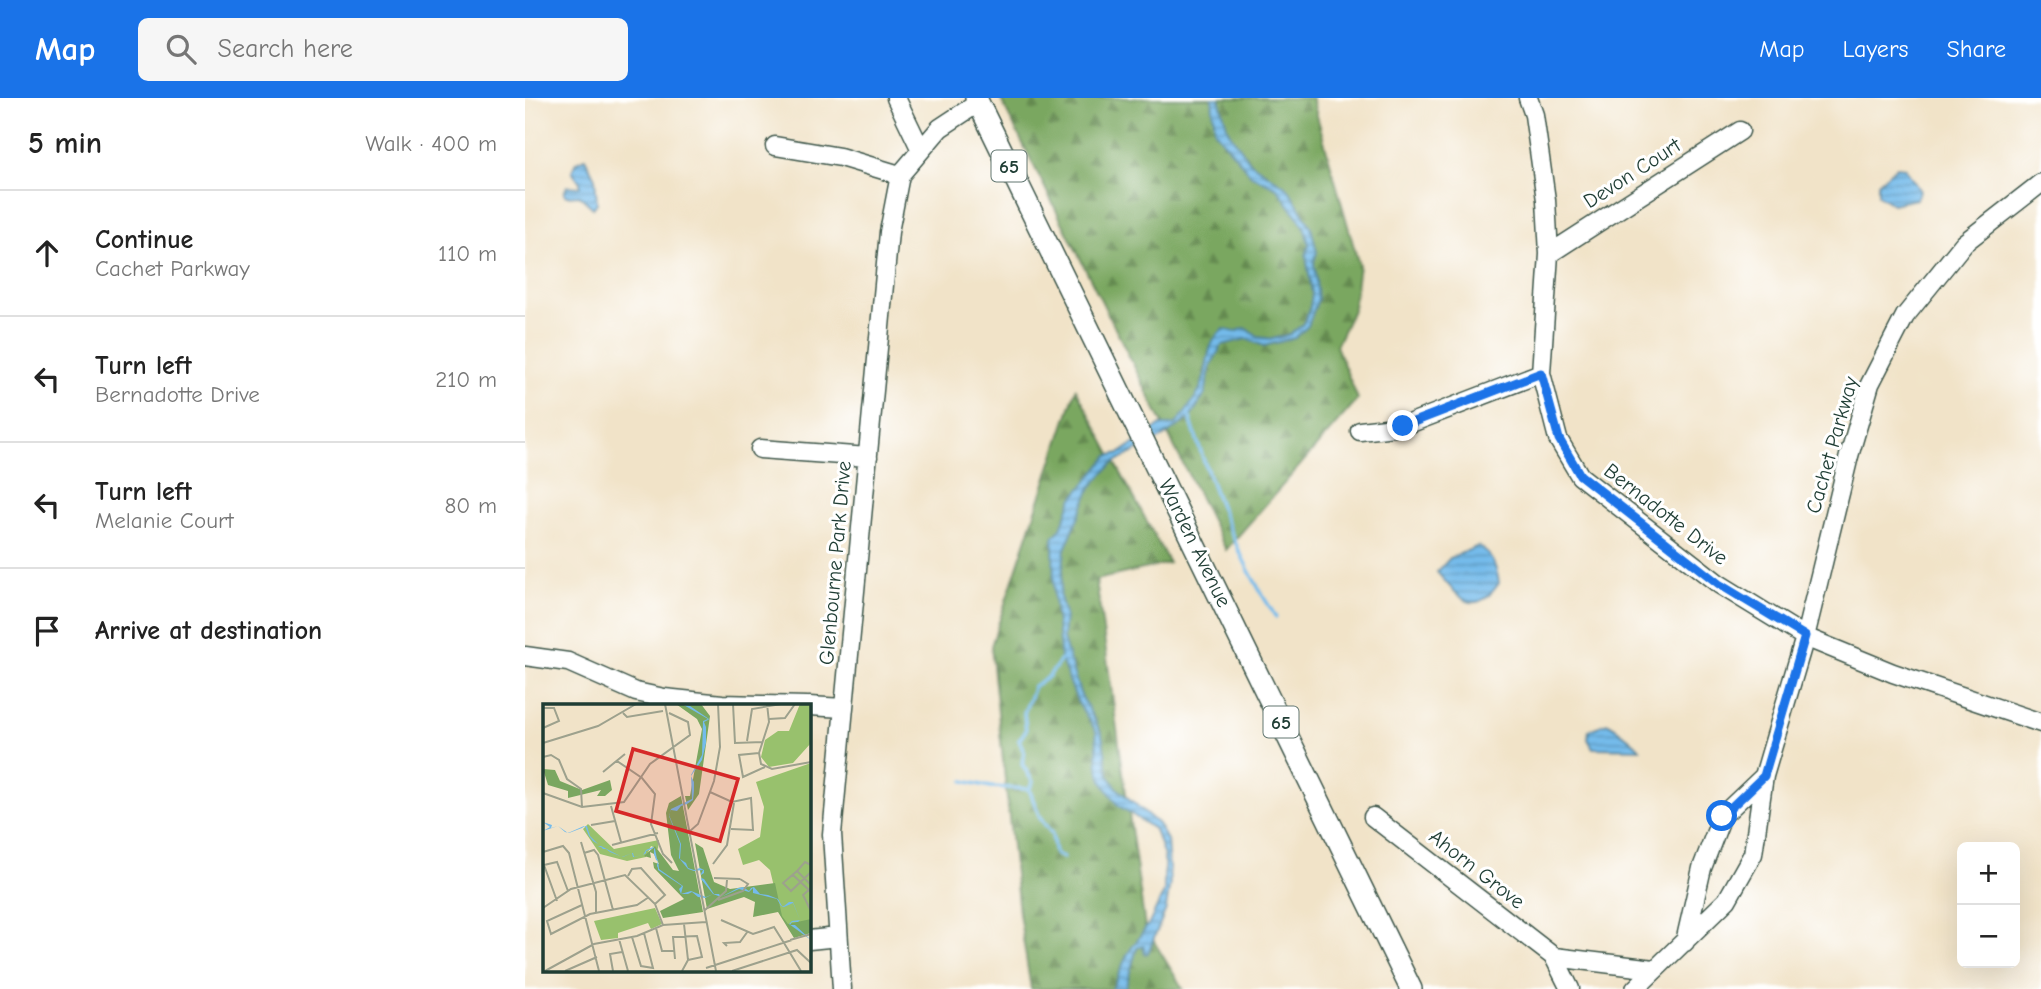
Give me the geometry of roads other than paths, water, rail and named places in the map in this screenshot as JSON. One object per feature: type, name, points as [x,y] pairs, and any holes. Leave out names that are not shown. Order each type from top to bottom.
[{"type":"main road","name":"Warden Avenue","points":[[977,101],[1411,989]]},
{"type":"street","points":[[896,98],[897,106],[921,150]]},
{"type":"street","name":"Bernadotte Drive","points":[[1528,98],[1534,115],[1546,200],[1549,254],[1541,373],[1559,439],[1580,475],[1719,584],[1805,636],[1893,673],[2041,723]]},
{"type":"street","points":[[775,146],[840,157],[899,176],[950,118],[977,101]]},
{"type":"street","name":"Devon Court","points":[[1549,254],[1740,131]]},
{"type":"street","name":"Glenbourne Park Drive","points":[[842,989],[832,834],[876,353],[889,232],[899,176]]},
{"type":"street","name":"Cachet Parkway","points":[[1635,989],[1727,900],[1753,854],[1764,776],[1805,636],[1849,456],[1870,384],[1905,316],[1964,243],[2041,183]]},
{"type":"street","points":[[1360,431],[1403,426],[1541,373]]},
{"type":"street","points":[[760,449],[868,457]]},
{"type":"street","points":[[525,656],[568,662],[636,692],[722,704]]},
{"type":"street","points":[[810,706],[844,708]]},
{"type":"street","points":[[1685,942],[1702,869],[1722,816],[1764,776]]},
{"type":"street","name":"Ahorn Grove","points":[[1373,817],[1554,957],[1570,989]]},
{"type":"street","points":[[810,940],[838,937]]},
{"type":"street","points":[[1554,957],[1654,969]]},
{"type":"water","points":[[1212,98],[1219,98],[1228,130],[1251,163],[1288,188],[1311,227],[1317,252],[1314,262],[1318,299],[1308,326],[1295,338],[1264,346],[1246,339],[1222,345],[1211,365],[1205,394],[1190,418],[1160,439],[1113,463],[1091,487],[1065,549],[1060,596],[1065,615],[1063,639],[1080,693],[1102,734],[1109,776],[1118,789],[1158,824],[1167,840],[1170,883],[1166,909],[1148,953],[1145,954],[1143,946],[1137,948],[1125,989],[1112,989],[1128,953],[1150,922],[1164,892],[1164,857],[1155,830],[1118,805],[1103,783],[1098,768],[1096,731],[1078,703],[1061,660],[1054,598],[1053,538],[1061,528],[1072,499],[1108,456],[1120,453],[1161,425],[1175,425],[1181,418],[1200,389],[1210,349],[1217,335],[1224,329],[1235,332],[1245,328],[1258,337],[1273,339],[1290,334],[1302,325],[1309,312],[1312,294],[1306,255],[1309,245],[1304,226],[1277,188],[1251,175],[1215,131]]},
{"type":"water","points":[[585,158],[595,178],[597,203],[593,208],[579,195],[566,196],[564,193],[567,186],[580,187],[580,182],[572,171],[576,162]]},
{"type":"water","points":[[1896,167],[1905,168],[1920,191],[1916,199],[1892,204],[1878,195],[1878,183]]},
{"type":"water","points":[[1478,546],[1493,562],[1499,583],[1490,594],[1474,602],[1460,596],[1437,572],[1450,558]]},
{"type":"water","points":[[1607,723],[1640,749],[1593,748],[1588,739],[1589,730]]},
{"type":"waterway","points":[[1190,418],[1226,520],[1248,570],[1276,617]]},
{"type":"waterway","points":[[1029,789],[1033,782],[1022,764],[1024,752],[1019,740],[1026,730],[1024,713],[1034,686],[1048,677],[1061,660]]},
{"type":"waterway","points":[[964,781],[991,787],[1029,789]]},
{"type":"waterway","points":[[1029,789],[1040,818],[1052,834],[1055,854],[1063,858]]}]
